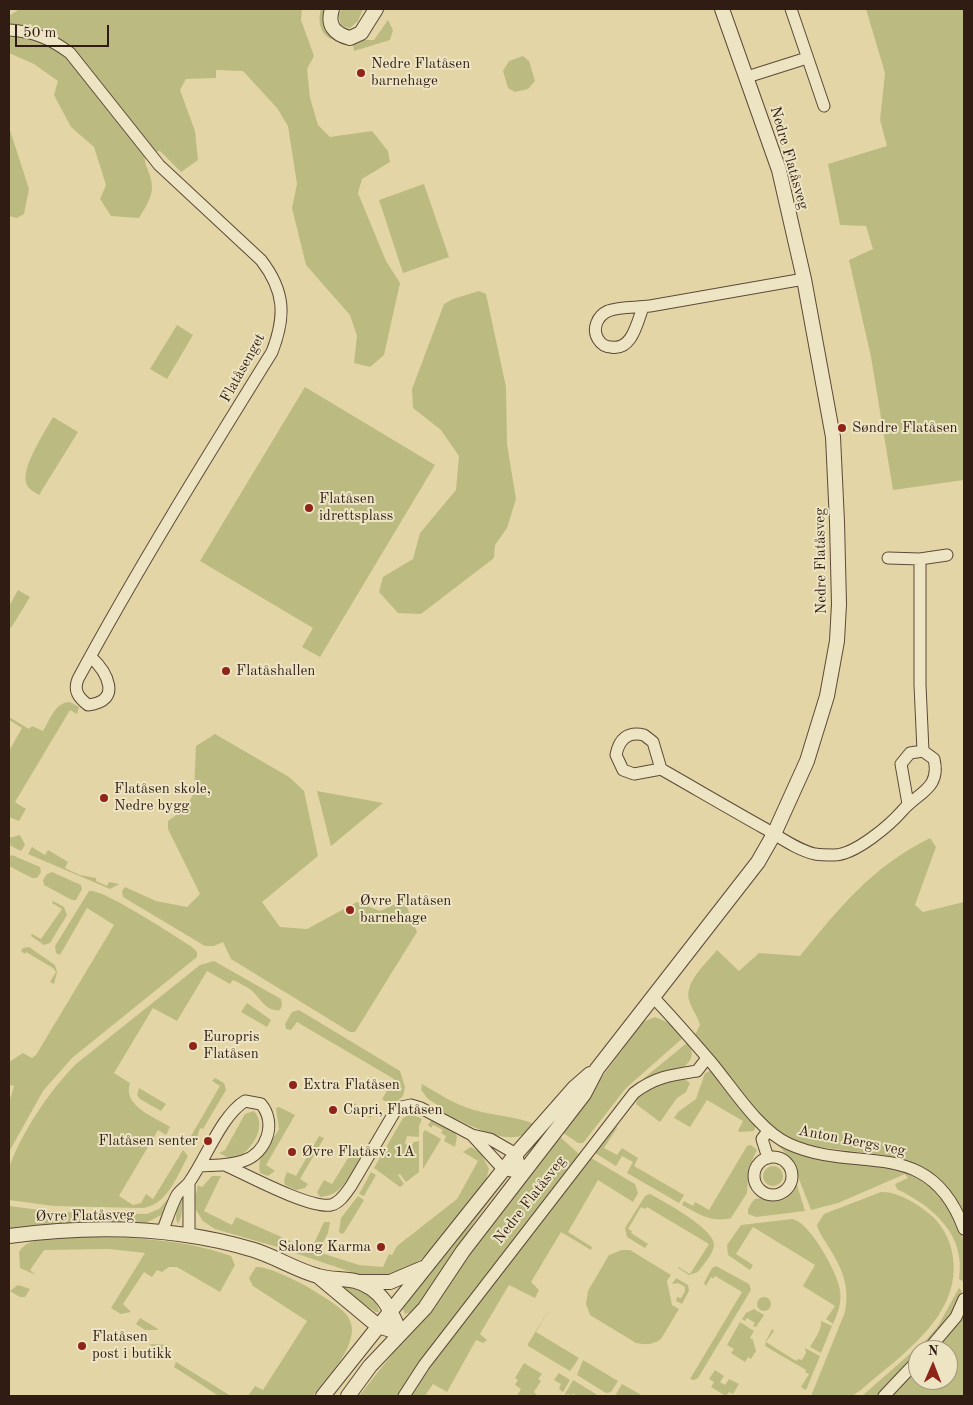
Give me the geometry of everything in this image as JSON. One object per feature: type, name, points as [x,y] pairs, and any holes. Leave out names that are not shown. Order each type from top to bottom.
[{"type":"street","points":[[332,9],[330,24],[334,31],[350,38],[361,33],[376,9]]},
{"type":"street","name":"Nedre Flatåsveg","points":[[348,1396],[370,1366],[425,1308],[464,1251],[540,1150],[574,1088],[597,1069],[758,862],[774,834],[807,761],[827,696],[837,641],[839,604],[834,437],[804,279],[779,170],[722,9]]},
{"type":"street","points":[[791,9],[824,106]]},
{"type":"street","name":"Flatåsenget","points":[[9,30],[35,33],[53,40],[70,53],[159,164],[261,260],[273,276],[279,290],[282,311],[280,333],[272,352],[166,524],[91,656]]},
{"type":"street","points":[[747,76],[807,58]]},
{"type":"street","points":[[643,307],[633,335],[626,344],[617,348],[606,346],[598,340],[595,329],[598,318],[608,311],[643,307],[804,279]]},
{"type":"street","points":[[888,558],[920,559],[947,555]]},
{"type":"street","points":[[920,559],[920,685],[923,751]]},
{"type":"street","points":[[661,769],[774,834],[815,854],[836,856],[851,850],[892,823],[908,804],[918,798],[935,779],[934,759],[923,751],[910,753],[901,764],[908,804]]},
{"type":"street","points":[[653,997],[768,1131],[762,1139],[768,1158]]},
{"type":"street","name":"Nedre Flatåsveg","points":[[404,1396],[424,1365],[634,1093],[650,1081],[667,1075],[697,1070],[707,1058]]},
{"type":"street","points":[[162,1232],[177,1194],[189,1183],[199,1166],[236,1106],[245,1101],[261,1104],[267,1110],[270,1121],[269,1134],[258,1152],[244,1161],[225,1165],[199,1166]]},
{"type":"street","points":[[225,1165],[315,1204],[332,1205],[343,1197],[351,1186],[397,1108],[411,1105],[421,1108],[472,1135],[490,1139],[516,1154],[523,1174]]},
{"type":"street","name":"Nedre Flatåsveg","points":[[323,1396],[516,1154],[528,1141],[560,1114]]},
{"type":"street","name":"Anton Bergs veg","points":[[768,1131],[788,1144],[817,1152],[894,1162],[912,1169],[932,1180],[947,1196],[958,1212],[964,1229]]},
{"type":"street","points":[[472,1135],[503,1170],[523,1174]]},
{"type":"street","points":[[189,1183],[189,1234]]},
{"type":"street","name":"Øvre Flatåsveg","points":[[9,1236],[82,1230],[162,1232],[189,1234],[254,1250],[318,1276],[357,1282],[382,1295],[391,1309],[400,1333]]},
{"type":"street","name":"Nedre Flatåsveg","points":[[357,1282],[390,1282],[426,1267]]},
{"type":"street","name":"Øvre Flatåsveg","points":[[318,1276],[378,1326],[400,1333]]},
{"type":"street","points":[[936,1340],[956,1317],[964,1299]]},
{"type":"street","points":[[884,1396],[908,1371]]},
{"type":"green space","points":[[302,9],[301,20],[314,56],[307,69],[310,98],[318,125],[330,137],[372,131],[388,151],[390,162],[362,179],[358,193],[386,261],[400,283],[384,355],[370,367],[354,363],[357,336],[350,315],[306,265],[292,208],[297,184],[288,126],[277,108],[243,71],[216,70],[216,78],[186,79],[180,90],[195,131],[198,160],[181,172],[160,151],[145,153],[145,163],[152,185],[151,195],[147,204],[139,218],[111,216],[100,199],[106,185],[94,147],[71,127],[54,95],[58,81],[34,64],[9,53],[9,16],[18,10]]},
{"type":"green space","points":[[321,9],[325,9],[325,26],[337,40],[327,37],[324,33],[320,24]]},
{"type":"green space","points":[[343,9],[363,9],[358,21],[350,28],[342,26],[340,21],[339,15]]},
{"type":"green space","points":[[866,9],[964,9],[964,480],[893,490],[871,357],[849,260],[873,249],[866,226],[840,225],[828,164],[887,146],[880,120],[885,73]]},
{"type":"green space","points":[[388,20],[393,30],[390,40],[354,51],[353,44],[362,40],[374,40]]},
{"type":"green space","points":[[523,56],[529,61],[535,81],[528,89],[515,92],[508,88],[503,71],[509,61]]},
{"type":"green space","points":[[9,116],[10,130],[29,189],[24,214],[17,218],[9,216]]},
{"type":"green space","points":[[424,184],[449,257],[403,273],[379,200]]},
{"type":"green space","points":[[479,291],[486,294],[506,387],[507,444],[516,499],[507,528],[495,545],[494,558],[421,614],[398,613],[379,592],[383,577],[413,559],[420,533],[456,490],[459,456],[441,430],[413,408],[412,389],[444,304],[453,299]]},
{"type":"green space","points":[[177,325],[193,335],[167,379],[150,369]]},
{"type":"green space","name":"Flatåsen idrettsplass","points":[[305,387],[435,465],[320,657],[302,647],[313,628],[200,561]]},
{"type":"green space","points":[[53,417],[78,432],[39,495],[31,490],[25,478],[34,451]]},
{"type":"green space","points":[[18,590],[30,597],[11,628],[9,627],[9,606]]},
{"type":"green space","points":[[70,702],[79,707],[77,714],[70,710],[15,802],[26,809],[19,821],[9,817],[9,751],[22,728],[9,720],[9,717],[29,729],[32,726],[43,731],[57,708]]},
{"type":"green space","points":[[215,734],[289,777],[304,791],[318,856],[262,902],[280,927],[307,929],[357,902],[380,911],[404,900],[417,932],[355,1032],[350,1032],[231,959],[223,942],[214,946],[205,946],[123,897],[122,891],[125,887],[156,901],[187,907],[200,894],[168,829],[168,821],[187,807],[194,792],[196,746]]},
{"type":"green space","points":[[317,791],[383,803],[331,846]]},
{"type":"green space","points":[[20,835],[25,845],[21,851],[9,845],[9,838]]},
{"type":"green space","points":[[930,838],[936,847],[915,905],[923,912],[964,902],[964,1216],[950,1193],[909,1162],[882,1155],[811,1146],[784,1136],[760,1115],[695,1035],[700,1025],[688,996],[689,988],[696,974],[717,950],[739,971],[759,953],[800,956],[858,889],[891,862]]},
{"type":"green space","points":[[32,847],[45,855],[48,850],[68,862],[65,868],[80,875],[96,878],[96,881],[107,886],[109,882],[119,884],[110,889],[28,854]]},
{"type":"green space","points":[[12,855],[40,867],[41,872],[37,878],[32,878],[9,866],[9,857]]},
{"type":"green space","points":[[52,872],[81,885],[82,889],[76,900],[72,900],[44,885],[43,880],[47,874]]},
{"type":"green space","points":[[89,891],[108,897],[156,924],[192,947],[197,952],[197,957],[72,1058],[43,1091],[9,1152],[9,1103],[14,1086],[9,1085],[9,1062],[23,1053],[32,1058],[36,1055],[114,925],[87,908],[60,955],[56,953],[55,946]]},
{"type":"green space","points":[[53,901],[64,907],[67,915],[50,943],[44,945],[31,936],[32,934],[41,939],[62,909],[52,903]]},
{"type":"green space","points":[[29,947],[55,965],[57,972],[54,984],[50,982],[56,972],[53,968],[21,951],[23,948]]},
{"type":"green space","points":[[214,961],[281,999],[282,1005],[280,1010],[270,1009],[247,987],[233,980],[230,984],[207,971],[177,1021],[153,1008],[114,1073],[130,1083],[129,1091],[131,1098],[141,1110],[170,1127],[166,1135],[158,1130],[119,1196],[133,1205],[141,1203],[146,1194],[153,1199],[183,1150],[188,1156],[170,1190],[164,1197],[149,1207],[140,1208],[54,1206],[9,1200],[8,1173],[15,1152],[29,1125],[66,1074],[200,965]]},
{"type":"green space","points":[[247,1003],[271,1020],[267,1027],[241,1012]]},
{"type":"green space","points":[[299,1010],[400,1071],[405,1087],[403,1096],[392,1106],[382,1099],[394,1079],[297,1022],[291,1030],[286,1029],[285,1024],[292,1012]]},
{"type":"green space","points":[[655,1017],[672,1024],[684,1037],[626,1088],[583,1143],[578,1143],[562,1132],[559,1136],[579,1154],[426,1353],[397,1396],[359,1396],[444,1289],[643,1022]]},
{"type":"green space","points":[[688,1042],[692,1054],[685,1066],[643,1079]]},
{"type":"green space","points":[[713,1072],[756,1125],[754,1131],[739,1132],[743,1121],[707,1100],[690,1127],[674,1118],[678,1112],[696,1099],[705,1073]]},
{"type":"green space","points":[[215,1078],[224,1083],[226,1090],[203,1129],[200,1128],[196,1141],[191,1136],[220,1086],[212,1081]]},
{"type":"green space","points":[[684,1079],[690,1083],[686,1092],[677,1098],[660,1122],[636,1104],[637,1099],[654,1086]]},
{"type":"green space","points":[[422,1084],[467,1108],[520,1119],[534,1124],[525,1134],[514,1137],[504,1137],[480,1130],[437,1110],[439,1106],[428,1099],[421,1090]]},
{"type":"green space","points":[[139,1088],[166,1104],[161,1111],[140,1099],[137,1095]]},
{"type":"green space","points":[[352,1102],[372,1114],[371,1118],[351,1105]]},
{"type":"green space","points":[[279,1107],[295,1115],[266,1165],[275,1171],[268,1176],[260,1173],[259,1166],[262,1155],[279,1129],[276,1108]]},
{"type":"green space","points":[[254,1111],[258,1117],[259,1125],[258,1132],[251,1146],[233,1160],[219,1153],[225,1150],[245,1114]]},
{"type":"green space","points":[[411,1114],[422,1119],[419,1126],[419,1137],[407,1136],[405,1144],[411,1146],[414,1142],[419,1141],[419,1172],[406,1182],[400,1174],[398,1175],[404,1184],[400,1187],[374,1168],[403,1118]]},
{"type":"green space","points":[[432,1119],[455,1133],[457,1137],[455,1147],[444,1141],[446,1136],[441,1133],[443,1130],[433,1125],[431,1128],[428,1125]]},
{"type":"green space","points":[[616,1124],[617,1128],[604,1148],[617,1155],[622,1148],[638,1158],[634,1166],[684,1195],[679,1203],[627,1173],[633,1162],[622,1156],[616,1166],[595,1153]]},
{"type":"green space","points":[[425,1130],[441,1139],[423,1169],[423,1133]]},
{"type":"green space","points":[[319,1136],[324,1138],[300,1179],[308,1184],[305,1188],[296,1190],[285,1185],[284,1180],[287,1172],[296,1176]]},
{"type":"green space","points":[[776,1143],[831,1153],[892,1168],[923,1182],[930,1187],[950,1208],[959,1226],[965,1249],[964,1282],[959,1279],[960,1263],[952,1235],[944,1224],[923,1204],[897,1189],[895,1184],[908,1178],[905,1174],[838,1203],[811,1210],[799,1179],[796,1165]]},
{"type":"green space","points":[[751,1145],[757,1150],[749,1167],[747,1193],[731,1218],[711,1218],[682,1205],[684,1201],[693,1206],[695,1202],[709,1210],[747,1146]]},
{"type":"green space","points":[[471,1147],[481,1153],[489,1169],[484,1188],[447,1236],[413,1266],[396,1276],[363,1276],[274,1246],[215,1229],[203,1221],[196,1210],[195,1198],[198,1185],[202,1187],[212,1176],[221,1176],[204,1211],[232,1225],[236,1217],[311,1250],[324,1222],[330,1222],[328,1233],[318,1252],[359,1265],[383,1267],[389,1254],[392,1255],[397,1246],[457,1199],[478,1161],[463,1152]]},
{"type":"green space","points":[[357,1154],[360,1159],[340,1189],[328,1196],[320,1197],[317,1192],[324,1180],[332,1184],[350,1155]]},
{"type":"green space","points":[[591,1158],[635,1184],[638,1193],[633,1202],[598,1180],[568,1232],[592,1247],[591,1250],[561,1232],[531,1282],[539,1290],[535,1298],[509,1285],[480,1334],[487,1340],[483,1343],[476,1340],[447,1392],[433,1384],[425,1396],[411,1396],[426,1371]]},
{"type":"green space","points":[[769,1166],[777,1166],[783,1172],[783,1180],[777,1186],[769,1186],[763,1180],[763,1172]]},
{"type":"green space","points":[[371,1172],[376,1175],[364,1196],[359,1194]]},
{"type":"green space","points":[[508,1174],[505,1181],[469,1230],[433,1291],[414,1310],[405,1314],[401,1305]]},
{"type":"green space","points":[[797,1185],[805,1211],[756,1217],[748,1214],[748,1209],[755,1199],[780,1201],[786,1199]]},
{"type":"green space","points":[[175,1191],[163,1214],[144,1224],[77,1223],[9,1230],[9,1206],[56,1212],[147,1214],[159,1209]]},
{"type":"green space","points":[[881,1192],[901,1196],[921,1207],[936,1220],[947,1237],[952,1252],[953,1274],[949,1295],[939,1314],[918,1340],[908,1340],[908,1350],[852,1396],[811,1396],[845,1312],[846,1303],[844,1278],[817,1225],[824,1214]]},
{"type":"green space","points":[[650,1194],[687,1216],[706,1231],[712,1239],[714,1245],[712,1252],[698,1272],[689,1275],[678,1267],[690,1274],[709,1244],[647,1207],[645,1209],[641,1207],[628,1229],[648,1244],[645,1248],[627,1237],[625,1228],[645,1196]]},
{"type":"green space","points":[[184,1195],[181,1217],[178,1224],[177,1209]]},
{"type":"green space","points":[[358,1196],[364,1200],[344,1233],[341,1234],[339,1231],[341,1218]]},
{"type":"green space","points":[[792,1219],[799,1222],[814,1238],[822,1249],[838,1282],[840,1303],[833,1324],[826,1319],[835,1306],[803,1286],[815,1265],[753,1227],[736,1254],[753,1265],[750,1270],[728,1255],[727,1245],[741,1225]]},
{"type":"green space","points":[[56,1237],[157,1240],[195,1246],[231,1256],[235,1265],[220,1292],[177,1267],[169,1267],[162,1272],[157,1270],[152,1277],[144,1272],[123,1304],[131,1312],[121,1314],[111,1308],[145,1253],[109,1249],[44,1250],[30,1270],[36,1275],[20,1268],[19,1252],[30,1242]]},
{"type":"green space","points":[[622,1250],[630,1250],[671,1275],[667,1281],[672,1305],[679,1309],[661,1339],[655,1342],[646,1344],[636,1343],[590,1315],[586,1304],[588,1291],[609,1255]]},
{"type":"green space","points":[[716,1266],[749,1284],[751,1290],[698,1378],[694,1380],[690,1379],[742,1292],[715,1276],[713,1279],[711,1277],[706,1286],[704,1283],[712,1268]]},
{"type":"green space","points":[[256,1267],[265,1268],[303,1284],[338,1307],[350,1321],[351,1339],[343,1357],[313,1396],[248,1396],[255,1386],[263,1390],[307,1321],[253,1286],[249,1278]]},
{"type":"green space","points":[[676,1278],[688,1285],[689,1291],[682,1304],[676,1301],[677,1297],[681,1298],[685,1287],[678,1283],[672,1284]]},
{"type":"green space","points":[[337,1284],[369,1296],[374,1300],[379,1312],[376,1312],[335,1285]]},
{"type":"green space","points":[[18,1285],[30,1289],[25,1297],[20,1297],[10,1291]]},
{"type":"green space","points":[[959,1288],[962,1291],[955,1308],[931,1340],[926,1340],[938,1326]]},
{"type":"green space","points":[[764,1297],[769,1299],[771,1304],[769,1309],[764,1311],[759,1309],[757,1304],[759,1299]]},
{"type":"green space","points":[[553,1303],[536,1332],[579,1358],[570,1371],[528,1346],[528,1344]]},
{"type":"green space","points":[[754,1309],[764,1315],[756,1327],[753,1326],[755,1323],[747,1318],[745,1321],[742,1319],[746,1313]]},
{"type":"green space","points":[[964,1313],[964,1396],[890,1396],[908,1377],[908,1390],[958,1390],[958,1340],[943,1340]]},
{"type":"green space","points":[[140,1318],[158,1329],[145,1330],[136,1324]]},
{"type":"green space","points":[[821,1321],[832,1326],[821,1353],[810,1347],[819,1331]]},
{"type":"green space","points":[[740,1322],[754,1331],[750,1338],[753,1340],[756,1351],[751,1359],[748,1357],[745,1362],[731,1353],[734,1349],[727,1345]]},
{"type":"green space","points":[[772,1329],[774,1331],[766,1342],[796,1361],[798,1359],[802,1360],[806,1353],[805,1348],[820,1356],[806,1390],[801,1387],[809,1374],[805,1372],[806,1370],[765,1346],[766,1341]]},
{"type":"green space","points":[[149,1344],[169,1345],[164,1354]]},
{"type":"green space","points":[[908,1356],[908,1364],[877,1396],[862,1396]]},
{"type":"green space","points":[[583,1360],[618,1381],[611,1392],[606,1393],[577,1375]]},
{"type":"green space","points":[[176,1362],[231,1396],[219,1396],[174,1367]]},
{"type":"green space","points":[[524,1363],[542,1374],[538,1379],[541,1381],[534,1392],[538,1396],[517,1396],[521,1389],[515,1385],[518,1380],[515,1378]]},
{"type":"green space","points":[[715,1370],[724,1376],[720,1382],[725,1385],[729,1379],[739,1384],[733,1394],[729,1392],[726,1396],[711,1387],[714,1382],[709,1379]]},
{"type":"green space","points":[[559,1373],[570,1380],[563,1392],[559,1389],[561,1384],[554,1380]]},
{"type":"green space","points":[[573,1380],[599,1396],[578,1396],[573,1394],[571,1396],[568,1394],[564,1396]]},
{"type":"green space","points":[[622,1384],[643,1396],[615,1396]]},
{"type":"place","name":"Nedre Flatåsen barnehage","points":[[361,73]]},
{"type":"place","name":"Søndre Flatåsen","points":[[842,428]]},
{"type":"place","name":"Flatåsen idrettsplass","points":[[309,508]]},
{"type":"place","name":"Flatåshallen","points":[[226,671]]},
{"type":"place","name":"Flatåsen skole, Nedre bygg","points":[[104,798]]},
{"type":"place","name":"Øvre Flatåsen barnehage","points":[[350,910]]},
{"type":"place","name":"Europris Flatåsen","points":[[193,1046]]},
{"type":"place","name":"Extra Flatåsen","points":[[293,1085]]},
{"type":"place","name":"Capri, Flatåsen","points":[[333,1110]]},
{"type":"place","name":"Flatåsen senter","points":[[208,1141]]},
{"type":"place","name":"Øvre Flatåsv. 1A","points":[[292,1152]]},
{"type":"place","name":"Salong Karma","points":[[381,1247]]},
{"type":"place","name":"Flatåsen post i butikk","points":[[82,1346]]}]
